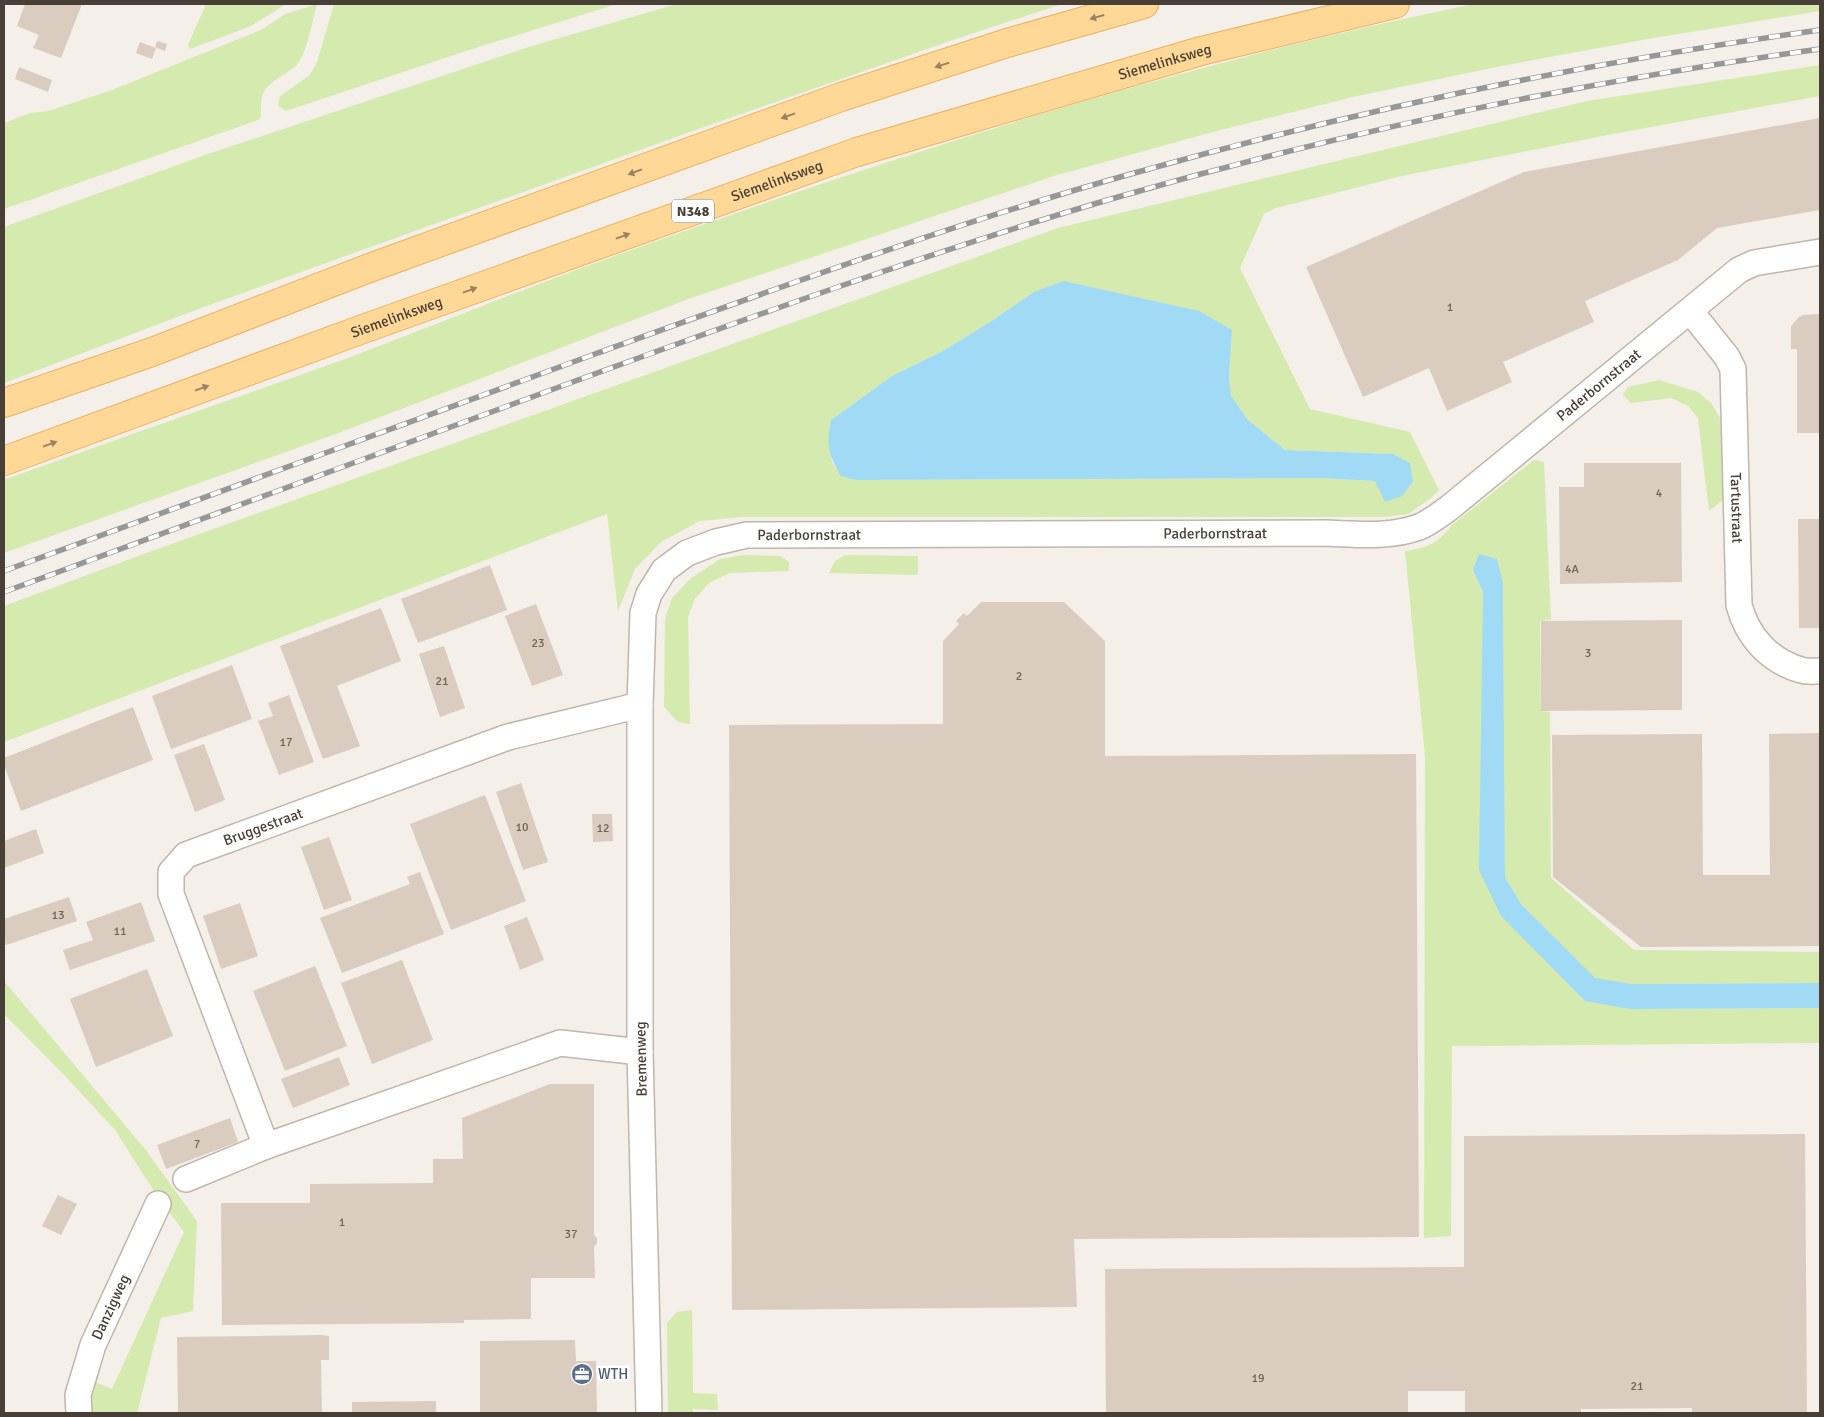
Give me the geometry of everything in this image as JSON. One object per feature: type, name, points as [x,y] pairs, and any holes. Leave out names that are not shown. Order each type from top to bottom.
[{"type":"main road","points":[[4,403],[152,352],[372,267],[841,97],[1008,43],[1144,4]]},
{"type":"main road","name":"Siemelinksweg","points":[[4,461],[372,325],[857,152],[1201,51],[1396,4]]},
{"type":"street","name":"Paderbornstraat","points":[[640,705],[643,614],[649,594],[664,570],[694,550],[716,542],[747,535],[1400,533],[1421,526],[1449,508],[1691,312],[1739,270],[1754,263],[1820,252]]},
{"type":"street","name":"Tartustraat","points":[[1691,312],[1727,357],[1733,369],[1739,605],[1743,620],[1758,644],[1772,656],[1802,671],[1820,671]]},
{"type":"street","name":"Bremenweg","points":[[640,705],[640,1052],[649,1413]]},
{"type":"street","name":"Bruggestraat","points":[[266,1146],[171,894],[171,872],[186,854],[508,737],[640,705]]},
{"type":"street","points":[[186,1180],[266,1146],[560,1043],[640,1052]]},
{"type":"street","name":"Danzigweg","points":[[78,1413],[78,1395],[93,1345],[158,1204]]},
{"type":"green space","points":[[206,4],[286,4],[251,26],[190,49],[188,45]]},
{"type":"green space","points":[[317,4],[308,40],[300,60],[294,68],[273,82],[265,90],[261,101],[261,117],[258,120],[4,209],[4,123],[30,113],[48,111],[112,90],[261,30],[285,14]]},
{"type":"green space","points":[[334,4],[617,4],[466,51],[286,111],[278,106],[280,96],[310,75],[317,62]]},
{"type":"green space","points":[[677,4],[1062,4],[704,127],[201,308],[4,383],[4,227],[208,154],[532,46]]},
{"type":"green space","points":[[1474,4],[1820,4],[1820,11],[1654,38],[1501,66],[1353,97],[1209,133],[1054,176],[688,299],[336,434],[4,553],[4,479],[345,359],[576,270],[686,230],[909,155],[1133,87],[1360,29]]},
{"type":"green space","points":[[1820,65],[1820,96],[1613,134],[1402,176],[1276,208],[1264,214],[1240,268],[1310,409],[1410,432],[1439,490],[1408,514],[1383,517],[740,517],[700,521],[661,542],[635,569],[618,611],[607,514],[4,742],[4,606],[160,548],[1058,228],[1587,101]],"holes":[[[1034,292],[1232,330],[1229,376],[1231,396],[1247,419],[1285,450],[1393,454],[1413,483],[1408,489],[1375,481],[1319,478],[855,480],[841,475],[832,462],[831,420],[892,376],[943,351]]]},
{"type":"green space","points":[[1659,380],[1698,392],[1711,403],[1722,421],[1724,499],[1709,511],[1698,418],[1688,406],[1671,398],[1631,403],[1623,395],[1628,387]]},
{"type":"green space","points":[[1534,460],[1544,462],[1551,620],[1540,621],[1541,711],[1550,712],[1551,878],[1634,950],[1820,952],[1820,983],[1632,984],[1594,978],[1521,904],[1505,877],[1503,583],[1473,570],[1483,592],[1501,916],[1630,1009],[1820,1008],[1820,1043],[1452,1046],[1451,1236],[1424,1238],[1425,756],[1405,551],[1432,544],[1452,525]]},
{"type":"green space","points":[[744,555],[780,556],[789,562],[789,571],[729,573],[709,583],[695,599],[688,617],[690,724],[678,722],[664,707],[665,619],[672,598],[690,579],[720,559]]},
{"type":"green space","points":[[845,555],[918,556],[918,575],[829,573],[835,561]]},
{"type":"green space","points":[[4,981],[145,1149],[197,1221],[193,1311],[161,1318],[137,1413],[86,1413],[90,1380],[112,1389],[184,1232],[152,1188],[115,1130],[4,1014]]},
{"type":"green space","points":[[692,1310],[693,1393],[717,1394],[718,1410],[693,1409],[693,1413],[668,1413],[667,1323],[677,1312]]},
{"type":"water","points":[[1064,281],[1199,311],[1232,330],[1229,376],[1231,396],[1247,419],[1285,450],[1393,454],[1410,463],[1413,482],[1402,496],[1385,502],[1375,481],[1319,478],[855,480],[841,476],[829,449],[831,420],[892,376],[943,351],[1034,292]]},
{"type":"water","points":[[1479,554],[1497,559],[1503,583],[1505,877],[1521,904],[1595,978],[1632,984],[1820,983],[1820,1008],[1630,1009],[1585,1001],[1501,916],[1479,870],[1483,592],[1473,570]]},
{"type":"building","points":[[25,4],[82,4],[61,58],[33,48],[39,35],[17,26]]},
{"type":"building","points":[[157,41],[167,44],[165,51],[155,47]]},
{"type":"building","points":[[140,42],[156,48],[152,59],[136,53]]},
{"type":"building","points":[[19,67],[52,80],[48,92],[15,79]]},
{"type":"building","points":[[1820,118],[1820,210],[1717,228],[1678,260],[1585,301],[1594,322],[1503,362],[1512,382],[1447,411],[1429,368],[1363,397],[1306,267],[1524,172]]},
{"type":"building","points":[[1820,314],[1820,433],[1797,433],[1797,349],[1791,349],[1791,326],[1803,315]]},
{"type":"building","points":[[1584,463],[1681,463],[1682,582],[1560,584],[1559,487],[1584,487]]},
{"type":"building","points":[[1798,519],[1820,519],[1820,628],[1799,628]]},
{"type":"building","points":[[490,565],[507,610],[418,643],[401,599]]},
{"type":"building","points":[[981,602],[1064,602],[1105,641],[1105,756],[1416,754],[1419,1237],[1074,1239],[1077,1307],[732,1310],[729,725],[943,724],[943,641],[959,624],[956,621],[964,613],[967,616]]},
{"type":"building","points":[[536,604],[563,675],[532,686],[505,616]]},
{"type":"building","points":[[381,608],[401,661],[337,686],[360,746],[323,759],[280,646]]},
{"type":"building","points":[[1682,620],[1682,710],[1541,711],[1541,621]]},
{"type":"building","points":[[444,646],[465,708],[440,717],[419,654]]},
{"type":"building","points":[[232,665],[252,719],[171,749],[152,696]]},
{"type":"building","points":[[289,695],[314,762],[279,775],[258,721],[273,716],[268,703]]},
{"type":"building","points":[[133,707],[153,760],[21,811],[4,765],[4,758]]},
{"type":"building","points":[[1820,733],[1820,946],[1641,947],[1553,877],[1552,735],[1702,734],[1703,875],[1770,875],[1769,734]]},
{"type":"building","points":[[204,744],[225,800],[195,812],[174,755]]},
{"type":"building","points":[[521,783],[548,862],[523,870],[496,792]]},
{"type":"building","points":[[485,795],[526,901],[451,930],[410,824]]},
{"type":"building","points":[[592,814],[612,814],[613,841],[593,842]]},
{"type":"building","points":[[36,829],[44,853],[4,868],[4,841]]},
{"type":"building","points":[[329,837],[352,900],[324,910],[301,847]]},
{"type":"building","points":[[420,872],[444,934],[342,973],[320,918],[410,884],[407,877]]},
{"type":"building","points":[[69,897],[77,921],[6,945],[4,919]]},
{"type":"building","points":[[141,902],[155,941],[70,970],[63,950],[93,940],[86,922]]},
{"type":"building","points":[[240,903],[258,956],[221,969],[203,916]]},
{"type":"building","points":[[527,917],[544,960],[520,970],[504,926]]},
{"type":"building","points":[[402,960],[433,1040],[372,1064],[341,983]]},
{"type":"building","points":[[315,966],[347,1046],[285,1071],[253,991]]},
{"type":"building","points":[[147,969],[173,1036],[96,1067],[70,999]]},
{"type":"building","points":[[339,1057],[350,1085],[293,1108],[281,1079]]},
{"type":"building","points":[[550,1084],[594,1084],[594,1235],[597,1238],[597,1243],[594,1247],[595,1278],[531,1278],[531,1319],[464,1320],[464,1323],[222,1325],[221,1203],[310,1203],[310,1184],[433,1183],[433,1159],[463,1159],[462,1118]]},
{"type":"building","points":[[230,1118],[238,1142],[166,1169],[157,1145]]},
{"type":"building","points":[[1805,1134],[1807,1413],[1692,1413],[1692,1408],[1581,1409],[1581,1413],[1465,1413],[1465,1391],[1408,1391],[1408,1413],[1106,1413],[1105,1269],[1464,1267],[1464,1136]]},
{"type":"building","points":[[58,1195],[77,1204],[61,1235],[42,1226]]},
{"type":"building","points":[[329,1336],[329,1360],[321,1360],[322,1413],[178,1413],[177,1337]]},
{"type":"building","points":[[575,1340],[576,1361],[596,1361],[597,1413],[480,1413],[480,1341]]},
{"type":"building","points":[[436,1401],[436,1413],[352,1413],[352,1402]]},
{"type":"railway","points":[[4,571],[730,305],[933,235],[1069,192],[1222,149],[1477,89],[1648,57],[1820,30]]},
{"type":"railway","points":[[4,592],[765,313],[902,265],[1111,199],[1286,152],[1462,111],[1641,77],[1820,49]]},
{"type":"place","name":"WTH","points":[[582,1374]]}]
